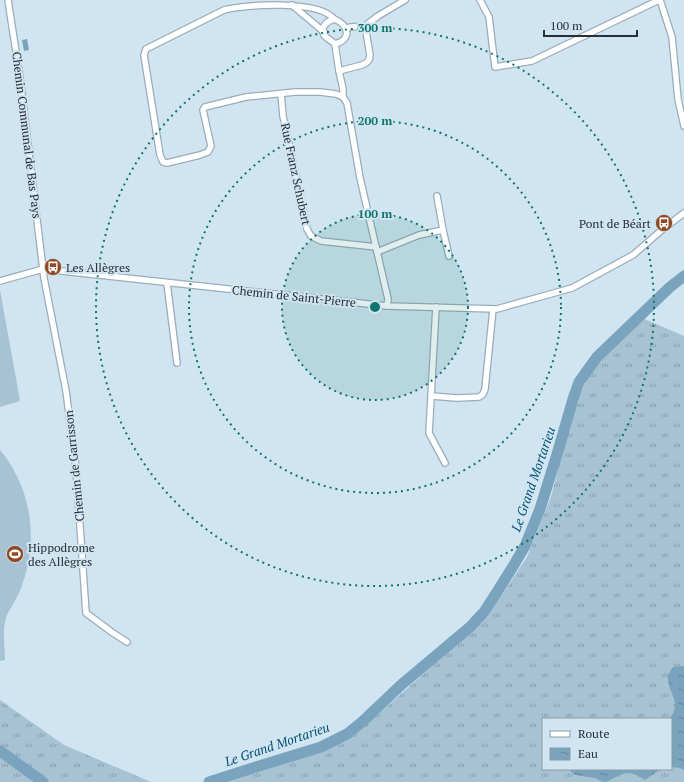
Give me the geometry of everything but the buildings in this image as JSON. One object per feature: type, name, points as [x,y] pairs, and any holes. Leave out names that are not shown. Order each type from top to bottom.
[{"type":"street","name":"Chemin Communal de Bas Pays","points":[[8,0],[20,78],[44,270]]},
{"type":"street","points":[[346,28],[365,26],[382,13],[405,0]]},
{"type":"street","points":[[480,0],[489,17],[495,67],[532,61],[659,0],[672,37],[678,100],[684,126]]},
{"type":"street","points":[[335,44],[345,39],[347,34],[346,28],[330,14],[315,8],[300,5],[272,4],[224,10],[146,49],[144,55],[160,155],[163,162],[167,164],[208,152],[211,146],[203,110],[205,107],[246,97],[295,92],[320,92],[336,94],[343,97],[347,103],[360,178],[388,299],[387,306]]},
{"type":"street","points":[[291,5],[324,32],[325,36],[335,44],[343,97]]},
{"type":"street","points":[[324,32],[323,30],[328,21],[334,19]]},
{"type":"street","points":[[339,71],[362,65],[369,60],[370,55],[365,26]]},
{"type":"street","name":"Rue Franz Schubert","points":[[281,94],[283,116],[307,229],[311,236],[321,241],[376,250]]},
{"type":"street","points":[[437,196],[449,256]]},
{"type":"street","name":"Chemin de Saint-Pierre","points":[[0,281],[34,271],[44,270],[387,306],[498,309],[572,288],[633,255],[684,213]]},
{"type":"street","points":[[376,250],[419,235],[443,230]]},
{"type":"street","name":"Chemin de Garrisson","points":[[44,270],[66,391],[76,468],[86,613],[127,642]]},
{"type":"street","points":[[167,283],[177,363]]},
{"type":"street","points":[[436,307],[429,433],[445,463]]},
{"type":"street","points":[[430,396],[457,398],[479,397],[483,394],[485,389],[493,309]]},
{"type":"green space","points":[[0,290],[20,401],[0,407]]},
{"type":"green space","points":[[642,318],[684,336],[684,782],[222,782],[337,745],[383,710],[488,616],[527,557],[551,497],[574,407],[593,367]]},
{"type":"green space","name":"Hippodrome des Allègres","points":[[0,450],[10,464],[25,496],[31,530],[28,565],[20,591],[7,616],[4,634],[5,660],[0,661]]},
{"type":"green space","points":[[0,700],[64,745],[151,782],[0,782]]},
{"type":"water","points":[[27,39],[29,50],[24,51],[22,40]]},
{"type":"water","points":[[684,666],[684,770],[672,767],[672,718],[670,718],[673,713],[675,702],[669,687],[668,675],[673,667]]},
{"type":"water","points":[[569,770],[661,770],[645,780],[630,773],[621,774],[606,782],[595,778],[575,775]]},
{"type":"waterway","name":"Le Grand Mortarieu","points":[[209,782],[321,747],[347,734],[401,685],[470,627],[484,612],[525,546],[540,509],[579,382],[597,357],[670,287],[684,276]]},
{"type":"waterway","name":"Le Grand Mortarieu","points":[[0,751],[43,782]]},
{"type":"place","name":"Pont de Béart","points":[[664,223]]},
{"type":"place","name":"Les Allègres","points":[[53,267]]},
{"type":"place","name":"Hippodrome des Allègres","points":[[15,554]]}]
